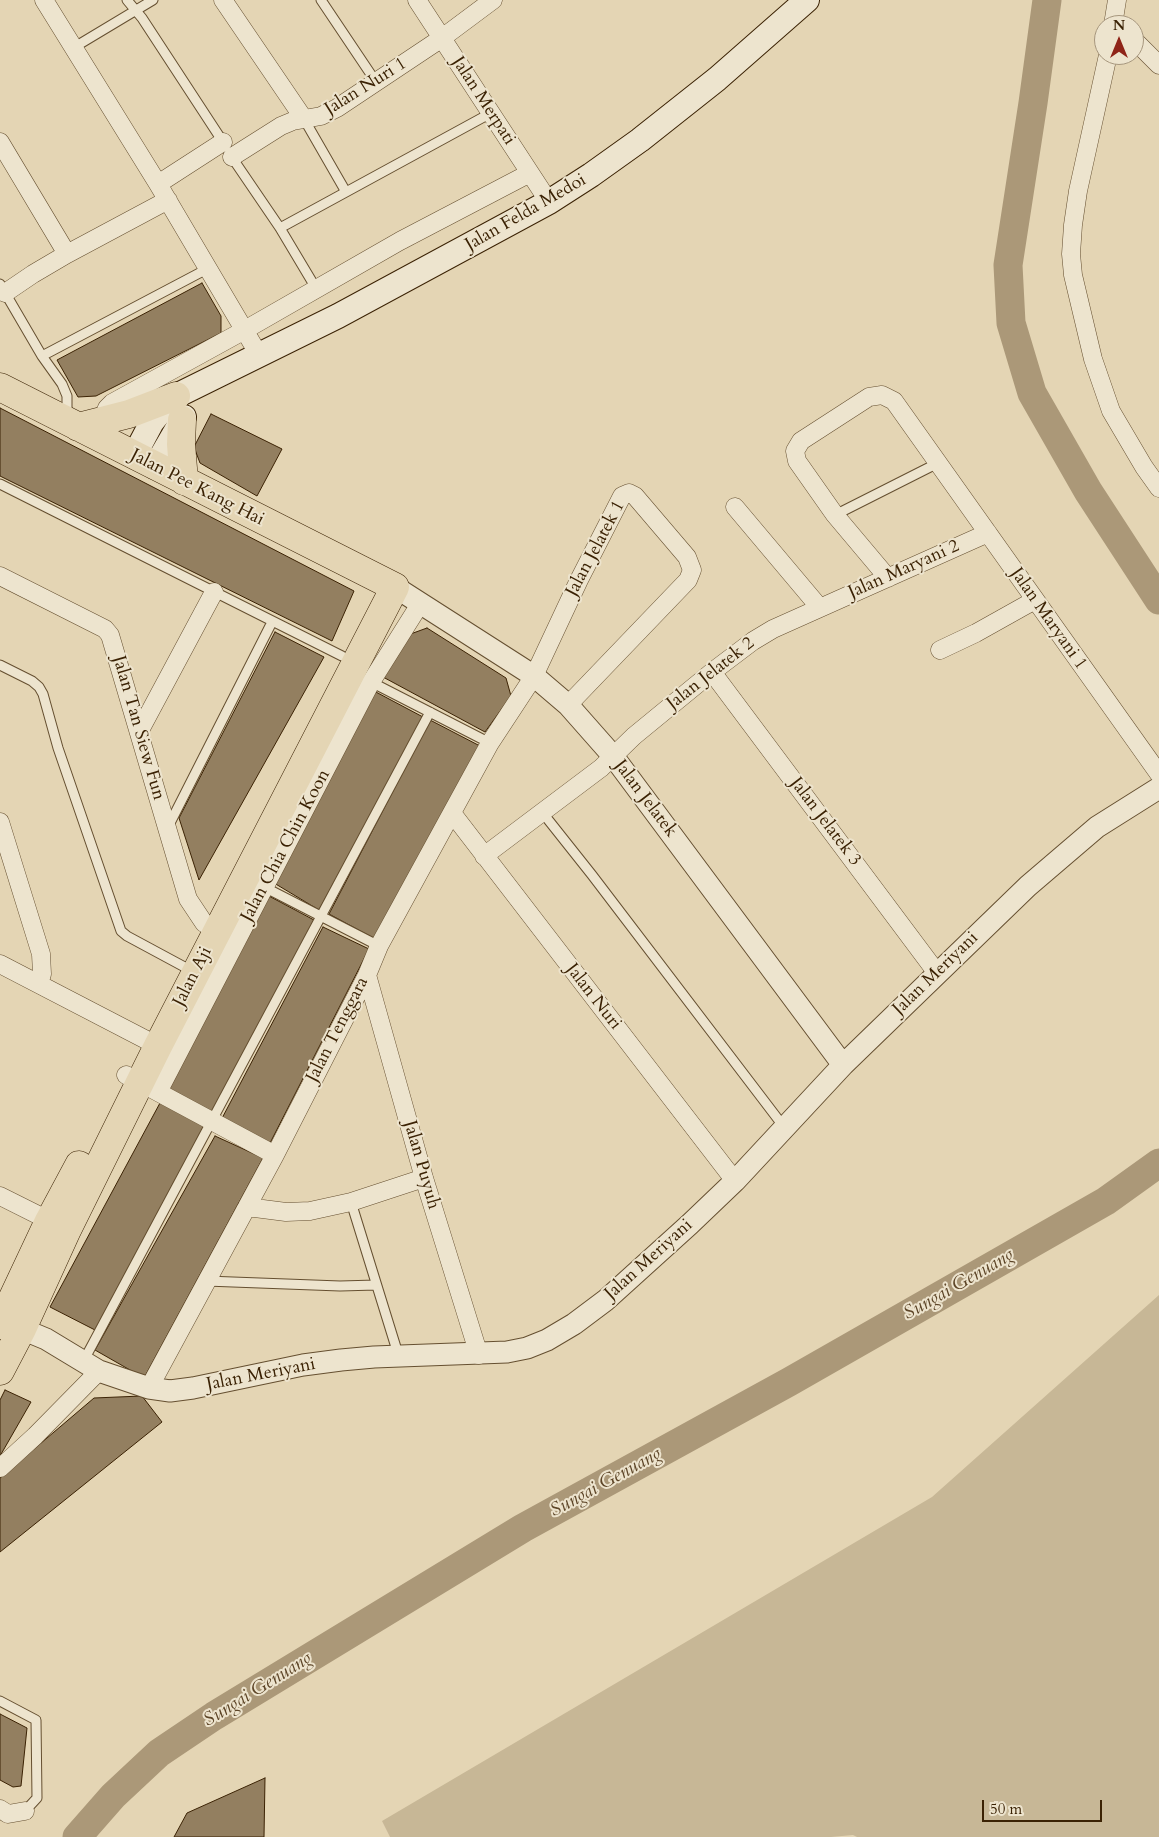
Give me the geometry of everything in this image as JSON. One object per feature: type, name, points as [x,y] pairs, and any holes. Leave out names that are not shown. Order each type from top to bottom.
[{"type":"main road","name":"Jalan Felda Medoi","points":[[179,408],[198,396],[213,378],[381,293],[549,202],[591,176],[717,79],[807,0]]},
{"type":"main road","name":"Jalan Pee Kang Hai","points":[[0,387],[81,423],[144,461],[388,583]]},
{"type":"main road","points":[[81,423],[179,408]]},
{"type":"main road","points":[[144,461],[179,408]]},
{"type":"main road","points":[[179,408],[184,481]]},
{"type":"main road","name":"Jalan Aji","points":[[0,1371],[7,1327],[58,1225],[141,1084],[151,1042],[211,927],[355,670],[388,583]]},
{"type":"street","points":[[44,0],[168,200],[207,270],[259,355]]},
{"type":"street","name":"Jalan Nuri 1","points":[[223,0],[304,119],[321,116],[337,108],[442,38],[493,0]]},
{"type":"street","name":"Jalan Merpati","points":[[417,0],[549,202]]},
{"type":"street","points":[[1116,15],[1117,0]]},
{"type":"street","points":[[1144,50],[1159,65]]},
{"type":"street","points":[[1106,65],[1078,191],[1071,254],[1073,275],[1093,359],[1111,411],[1144,467],[1159,488]]},
{"type":"street","points":[[158,184],[227,149],[281,126],[304,119]]},
{"type":"street","points":[[0,142],[67,254]]},
{"type":"street","points":[[81,423],[112,403],[317,290],[400,241],[530,173]]},
{"type":"street","points":[[3,289],[168,200]]},
{"type":"street","name":"Jalan Maryani 1","points":[[835,515],[797,462],[795,451],[801,441],[868,397],[882,395],[894,401],[1159,774]]},
{"type":"street","name":"Jalan Jelatek 1","points":[[534,676],[579,580],[622,496],[629,493],[635,496],[687,557],[692,570],[688,580],[568,705]]},
{"type":"street","points":[[735,507],[820,608]]},
{"type":"street","points":[[835,515],[888,578]]},
{"type":"street","name":"Jalan Maryani 2","points":[[820,608],[988,533]]},
{"type":"street","name":"Jalan Tan Siew Fun","points":[[0,576],[105,629],[110,635],[188,899],[211,927]]},
{"type":"street","name":"Jalan Jelatek","points":[[388,583],[534,676],[568,705],[612,756],[843,1065]]},
{"type":"street","points":[[139,732],[214,592]]},
{"type":"street","points":[[940,650],[976,633],[1035,600]]},
{"type":"street","name":"Jalan Chia Chin Koon","points":[[141,1084],[264,887],[355,670],[420,604]]},
{"type":"street","name":"Jalan Jelatek 2","points":[[484,856],[601,768],[612,756],[712,672],[759,637],[820,608]]},
{"type":"street","name":"Jalan Jelatek 3","points":[[712,672],[937,973]]},
{"type":"street","name":"Jalan Tenggara","points":[[149,1388],[275,1155],[367,975],[379,946],[490,742],[534,676]]},
{"type":"street","name":"Jalan Meriyani","points":[[7,1327],[46,1339],[91,1366],[149,1388],[170,1391],[303,1365],[349,1359],[479,1355],[527,1348],[547,1340],[574,1324],[606,1300],[690,1224],[734,1181],[843,1065],[1028,886],[1079,841],[1113,816],[1159,788]]},
{"type":"street","name":"Jalan Nuri","points":[[452,813],[734,1181]]},
{"type":"street","points":[[0,822],[41,954],[42,974],[39,984]]},
{"type":"street","points":[[0,964],[151,1042]]},
{"type":"street","name":"Jalan Puyuh","points":[[367,975],[424,1178],[479,1355]]},
{"type":"street","points":[[141,1084],[275,1155]]},
{"type":"street","points":[[247,1207],[286,1212],[310,1211],[351,1202],[424,1178]]},
{"type":"street","points":[[0,1196],[58,1225]]},
{"type":"street","points":[[0,1468],[35,1436],[91,1366]]},
{"type":"street","points":[[0,1809],[8,1814],[25,1811]]},
{"type":"lane","points":[[127,0],[280,228],[317,290]]},
{"type":"lane","points":[[73,48],[136,12],[153,0]]},
{"type":"lane","points":[[321,0],[376,82]]},
{"type":"lane","points":[[280,228],[491,113]]},
{"type":"lane","points":[[304,119],[346,192]]},
{"type":"lane","points":[[42,356],[207,270]]},
{"type":"lane","points":[[3,289],[42,356],[62,384],[67,396],[67,409],[81,423]]},
{"type":"lane","points":[[835,515],[938,463]]},
{"type":"lane","points":[[0,484],[272,622],[430,712],[490,742]]},
{"type":"lane","points":[[167,828],[272,622]]},
{"type":"lane","points":[[0,665],[32,681],[43,694],[58,748],[121,930],[128,936],[189,969]]},
{"type":"lane","points":[[91,1366],[212,1121],[430,712]]},
{"type":"lane","points":[[542,812],[784,1126]]},
{"type":"lane","points":[[264,887],[379,946]]},
{"type":"lane","points":[[351,1202],[399,1357]]},
{"type":"lane","points":[[206,1281],[340,1286],[376,1285]]},
{"type":"lane","points":[[0,1701],[36,1720],[37,1798],[25,1811]]},
{"type":"shaded area","points":[[1159,1295],[1159,1837],[857,1837],[853,1835],[831,1837],[390,1837],[382,1821],[932,1497]]},
{"type":"building","points":[[202,283],[221,316],[221,333],[96,396],[78,397],[57,360]]},
{"type":"building","points":[[0,408],[354,591],[332,641],[0,476]]},
{"type":"building","points":[[211,414],[282,449],[257,496],[200,463],[194,447]]},
{"type":"building","points":[[427,628],[506,678],[511,696],[485,732],[383,677],[405,636]]},
{"type":"building","points":[[275,632],[324,657],[199,880],[179,818]]},
{"type":"building","points":[[374,691],[423,717],[319,910],[274,883]]},
{"type":"building","points":[[430,720],[480,746],[377,940],[329,914]]},
{"type":"building","points":[[267,895],[314,920],[212,1118],[165,1092]]},
{"type":"building","points":[[323,927],[369,949],[268,1147],[220,1122]]},
{"type":"building","points":[[160,1103],[204,1126],[95,1330],[50,1307]]},
{"type":"building","points":[[215,1136],[263,1158],[144,1378],[95,1350]]},
{"type":"building","points":[[5,1390],[31,1402],[0,1456],[0,1400]]},
{"type":"building","points":[[142,1396],[162,1422],[0,1552],[0,1478],[94,1398]]},
{"type":"building","points":[[0,1714],[27,1728],[21,1786],[13,1787],[0,1780]]},
{"type":"building","points":[[265,1778],[264,1837],[174,1837],[187,1813]]},
{"type":"waterway","points":[[1047,0],[1008,265],[1011,323],[1032,393],[1088,491],[1159,600]]},
{"type":"waterway","name":"Sungai Genuang","points":[[77,1837],[113,1796],[159,1753],[214,1716],[523,1528],[789,1382],[1106,1201],[1159,1163]]}]
